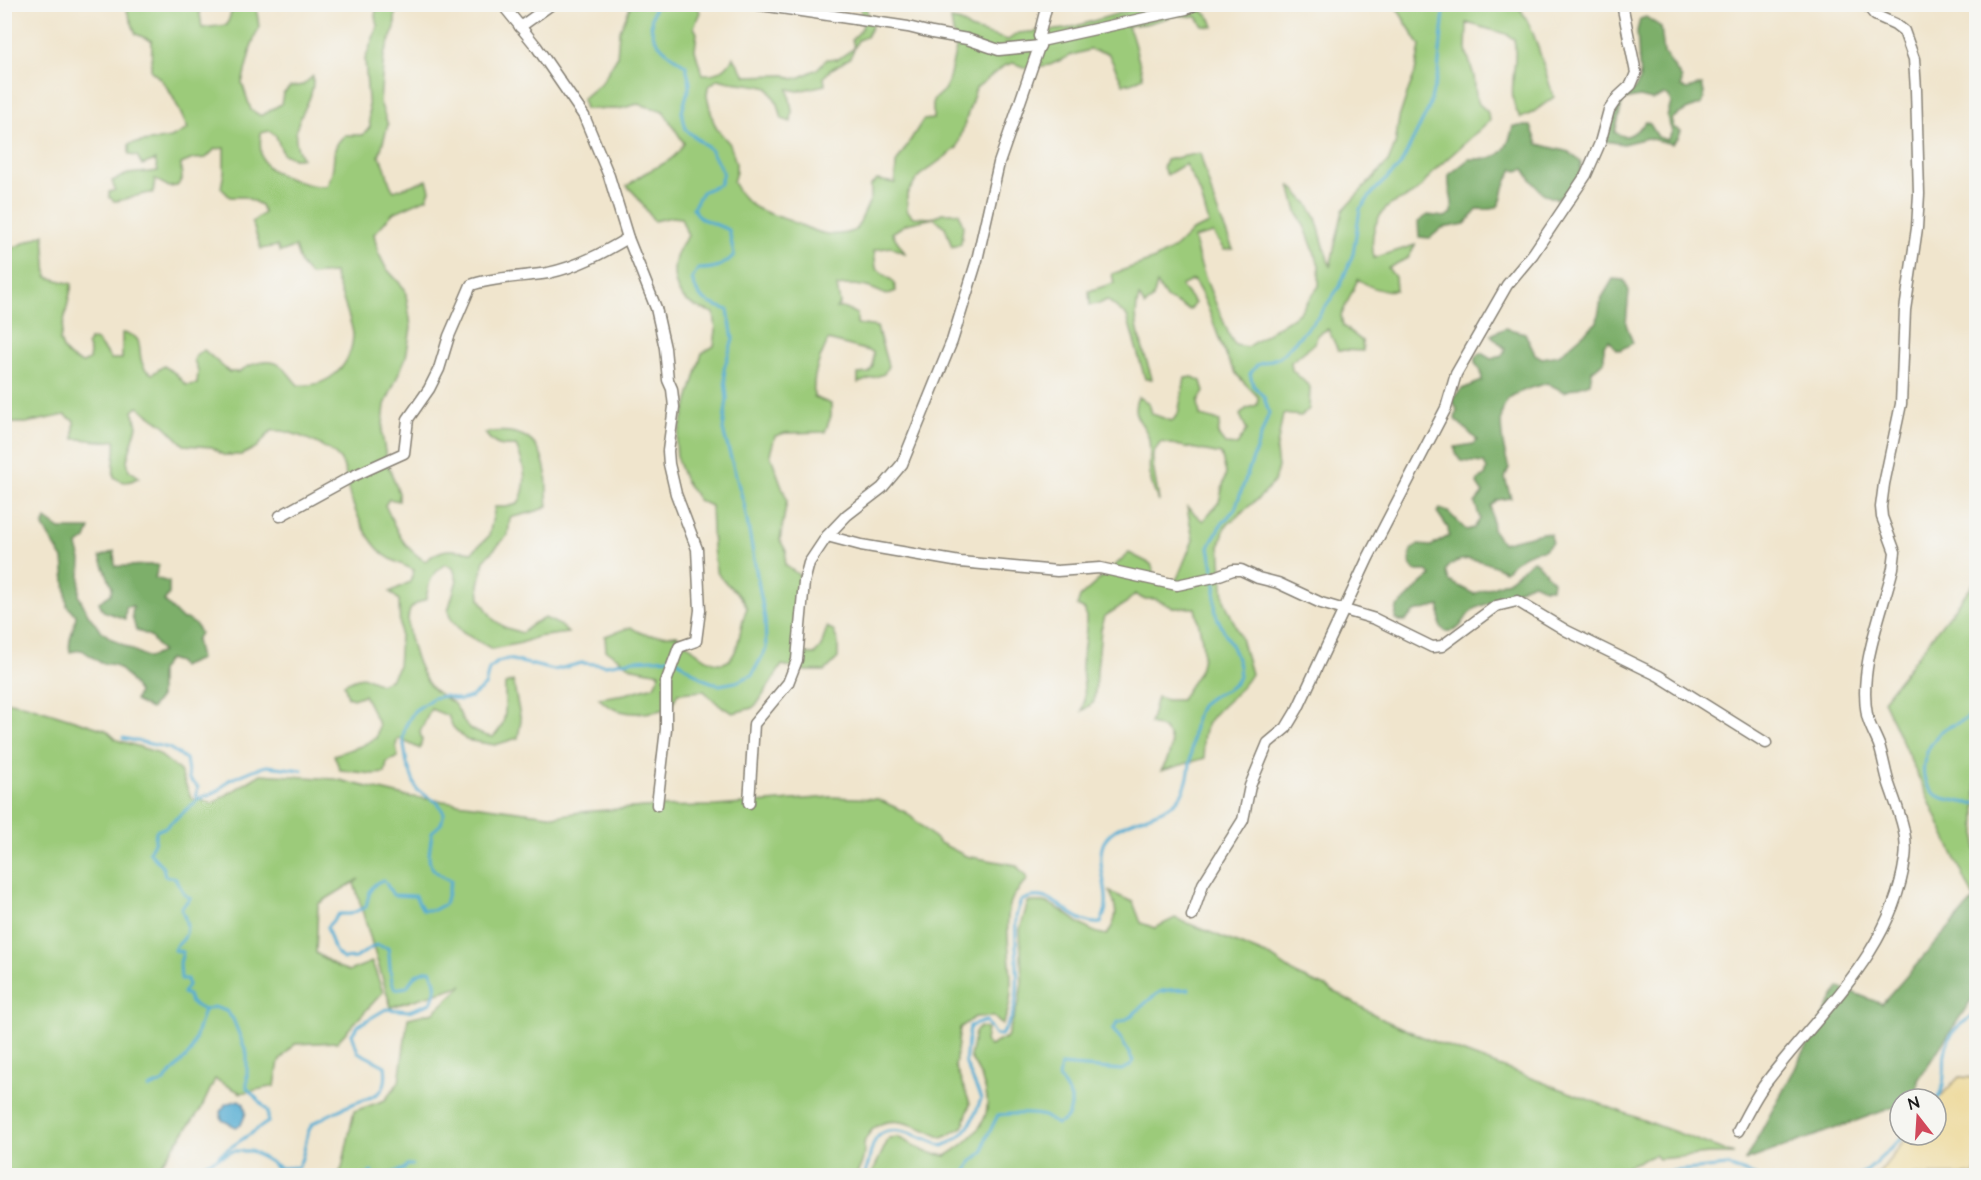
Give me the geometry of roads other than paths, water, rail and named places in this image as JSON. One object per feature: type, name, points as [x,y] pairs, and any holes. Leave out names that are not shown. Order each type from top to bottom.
[{"type":"street","points":[[502,4],[536,46],[584,116],[609,176],[628,238],[656,308],[665,348],[668,380],[672,389],[674,406],[668,451],[669,464],[676,494],[697,549],[700,610],[696,641],[679,647],[666,682],[666,729],[657,805]]},
{"type":"street","points":[[520,27],[552,4]]},
{"type":"street","points":[[753,4],[908,27],[967,39],[999,50],[1040,43],[1175,12],[1197,4]]},
{"type":"street","points":[[749,803],[754,724],[788,683],[797,660],[804,582],[809,562],[847,515],[882,488],[902,464],[952,341],[977,260],[999,163],[1040,43],[1039,36],[1047,4]]},
{"type":"street","points":[[1192,916],[1203,884],[1243,820],[1251,786],[1268,743],[1286,728],[1298,708],[1368,558],[1446,408],[1456,374],[1507,285],[1533,254],[1586,175],[1600,142],[1609,111],[1618,97],[1631,85],[1636,73],[1622,4]]},
{"type":"street","points":[[1738,1131],[1766,1082],[1877,943],[1898,895],[1905,858],[1905,837],[1899,813],[1881,752],[1867,716],[1866,690],[1868,665],[1895,552],[1882,517],[1881,507],[1901,404],[1905,310],[1917,228],[1919,194],[1916,90],[1914,59],[1904,31],[1875,15],[1866,4]]},
{"type":"street","points":[[280,516],[351,477],[404,453],[408,419],[429,389],[439,369],[448,336],[471,285],[485,280],[504,280],[551,272],[591,259],[628,238]]},
{"type":"street","points":[[828,536],[861,545],[960,562],[1057,571],[1100,568],[1177,585],[1214,577],[1233,570],[1241,570],[1258,578],[1278,583],[1321,603],[1375,619],[1432,647],[1442,646],[1496,606],[1517,601],[1567,631],[1659,676],[1766,743]]},
{"type":"water","points":[[239,1100],[244,1104],[246,1113],[241,1125],[236,1127],[222,1120],[220,1112],[226,1104]]},
{"type":"waterway","points":[[182,1176],[188,1171],[233,1151],[251,1151],[281,1168],[298,1167],[308,1132],[313,1124],[375,1095],[383,1088],[386,1075],[385,1066],[358,1052],[352,1034],[359,1025],[386,1009],[409,1011],[431,1003],[435,986],[430,970],[416,975],[407,987],[395,989],[388,948],[376,945],[355,958],[343,959],[335,951],[327,927],[339,914],[350,914],[366,907],[373,886],[384,880],[393,895],[415,896],[423,910],[434,910],[445,904],[451,881],[431,867],[429,856],[432,832],[441,824],[444,813],[438,803],[417,790],[407,764],[403,738],[405,727],[414,711],[433,698],[445,696],[460,700],[471,697],[485,686],[489,669],[498,662],[508,659],[554,670],[582,663],[606,665],[634,660],[674,658],[703,679],[719,685],[736,682],[752,675],[766,649],[765,619],[744,504],[723,430],[727,399],[724,369],[733,339],[728,310],[704,300],[697,292],[692,279],[698,269],[718,266],[734,255],[729,230],[700,218],[693,208],[702,192],[720,184],[723,172],[710,149],[686,130],[682,112],[690,83],[686,66],[662,48],[653,34],[651,25],[656,4]]},
{"type":"waterway","points":[[1214,574],[1209,547],[1220,526],[1235,509],[1269,413],[1264,397],[1253,385],[1250,374],[1257,365],[1280,357],[1318,317],[1340,286],[1353,254],[1360,209],[1375,190],[1400,166],[1428,110],[1438,73],[1446,4]]},
{"type":"waterway","points":[[864,1176],[874,1143],[882,1133],[890,1131],[908,1133],[943,1146],[958,1138],[968,1128],[981,1099],[965,1062],[970,1026],[986,1021],[995,1035],[1001,1035],[1009,1022],[1017,994],[1016,919],[1021,901],[1043,897],[1080,919],[1101,923],[1106,905],[1101,865],[1104,842],[1118,828],[1170,806],[1184,790],[1190,767],[1196,716],[1205,701],[1232,686],[1239,676],[1238,662],[1217,617],[1215,580]]},
{"type":"waterway","points":[[1976,659],[1970,678],[1976,700]]},
{"type":"waterway","points":[[1976,706],[1968,718],[1947,728],[1937,736],[1928,751],[1924,768],[1927,785],[1940,797],[1964,803],[1976,803]]},
{"type":"waterway","points":[[123,738],[169,748],[186,759],[189,779],[198,787],[196,795],[199,799]]},
{"type":"waterway","points":[[219,1155],[268,1122],[268,1111],[247,1088],[247,1054],[233,1019],[226,1011],[214,1007],[204,1010],[191,1003],[188,995],[183,993],[188,985],[187,979],[181,979],[180,963],[183,952],[174,950],[186,934],[186,923],[181,908],[190,898],[185,895],[175,878],[165,876],[163,867],[149,852],[155,841],[156,831],[166,827],[199,799],[218,791],[229,780],[267,766],[302,770]]},
{"type":"waterway","points":[[964,1176],[972,1161],[983,1152],[985,1141],[998,1115],[1039,1115],[1057,1124],[1065,1120],[1069,1115],[1071,1098],[1059,1078],[1061,1065],[1122,1070],[1130,1066],[1133,1061],[1122,1040],[1113,1030],[1118,1022],[1134,1014],[1160,992],[1189,989]]},
{"type":"waterway","points":[[149,1088],[163,1082],[191,1052],[204,1010]]},
{"type":"waterway","points":[[1942,1087],[1949,1040],[1959,1026],[1976,1014]]},
{"type":"waterway","points":[[1856,1176],[1868,1170],[1892,1147]]},
{"type":"waterway","points":[[385,1176],[404,1169],[407,1165],[412,1165]]},
{"type":"waterway","points":[[274,1166],[278,1172],[290,1176]]},
{"type":"waterway","points":[[1654,1176],[1664,1172],[1728,1166],[1756,1176]]},
{"type":"waterway","points":[[367,1176],[371,1172],[374,1176]]}]
